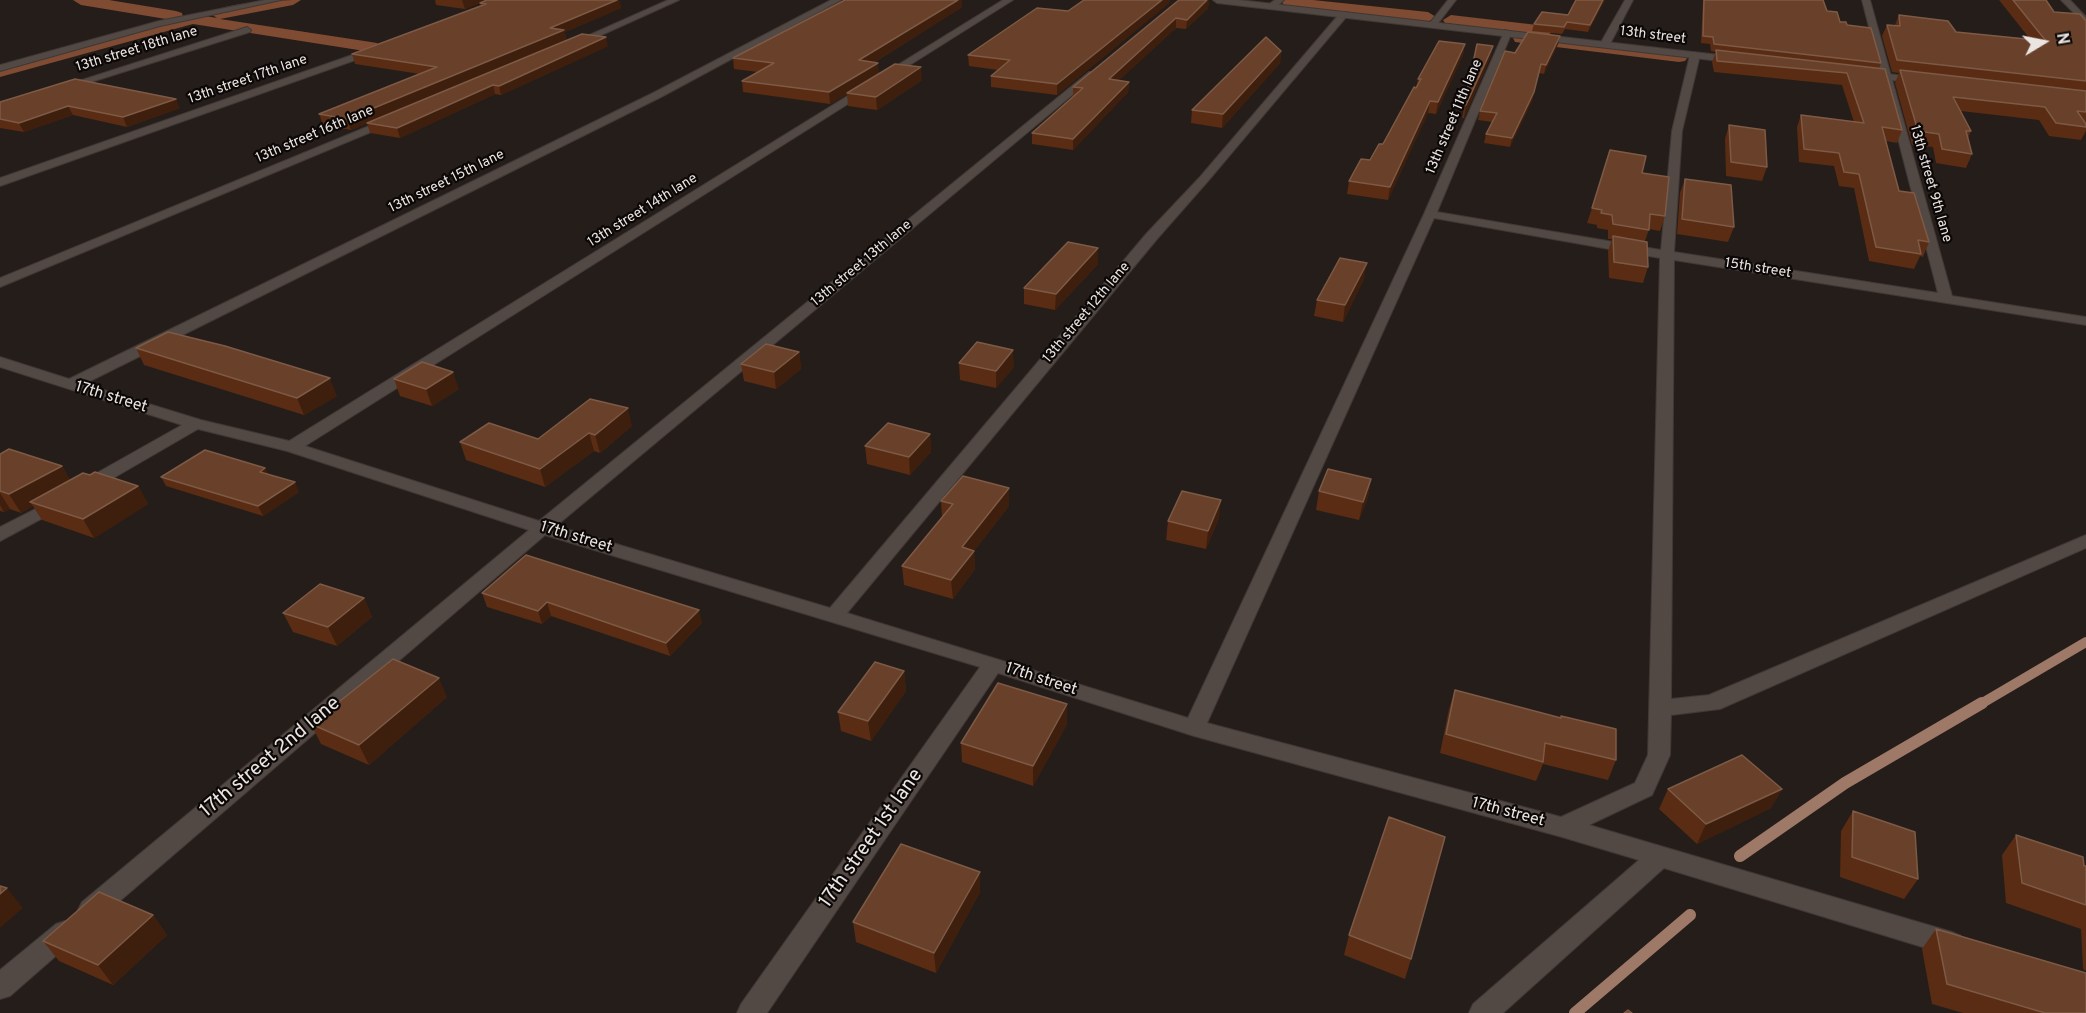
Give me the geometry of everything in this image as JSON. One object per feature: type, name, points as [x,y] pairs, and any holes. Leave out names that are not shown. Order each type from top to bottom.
[{"type":"street","points":[[0,68],[159,24],[277,0]]},
{"type":"street","points":[[558,51],[675,0]]},
{"type":"street","name":"13th street 15th lane","points":[[69,385],[657,95],[837,0]]},
{"type":"street","name":"13th street 14th lane","points":[[292,447],[1009,0]]},
{"type":"street","name":"13th street","points":[[1217,0],[1276,3],[1344,14],[1743,60]]},
{"type":"street","points":[[1432,24],[1452,0]]},
{"type":"street","points":[[1605,44],[1629,0]]},
{"type":"street","name":"13th street 9th lane","points":[[1866,0],[1946,299]]},
{"type":"street","points":[[2065,0],[2086,22]]},
{"type":"street","name":"13th street 12th lane","points":[[834,616],[1144,245],[1204,179],[1344,14]]},
{"type":"street","name":"13th street 18th lane","points":[[56,89],[247,30]]},
{"type":"street","name":"13th street 11th lane","points":[[1194,728],[1430,214],[1508,33]]},
{"type":"street","name":"13th street 17th lane","points":[[0,182],[389,45]]},
{"type":"street","points":[[1562,827],[1644,789],[1659,755],[1667,255],[1677,131],[1695,55]]},
{"type":"street","name":"13th street 13th lane","points":[[542,528],[1102,66]]},
{"type":"street","points":[[1849,73],[1932,82]]},
{"type":"street","name":"13th street 16th lane","points":[[0,283],[402,116]]},
{"type":"street","name":"15th street","points":[[1430,214],[1667,255],[2086,321]]},
{"type":"street","name":"17th street","points":[[0,362],[196,424],[292,447],[542,528],[993,664],[1194,728],[1562,827],[1974,950]]},
{"type":"street","points":[[0,535],[196,424]]},
{"type":"street","name":"17th street 2nd lane","points":[[0,987],[542,528]]},
{"type":"street","points":[[1660,708],[1712,703],[2086,541]]},
{"type":"street","name":"17th street 1st lane","points":[[751,1013],[993,664]]},
{"type":"street","points":[[1483,1013],[1661,856]]},
{"type":"building","points":[[487,0],[617,0],[550,28],[564,30],[347,119],[319,114],[437,67],[352,54],[486,4],[480,3]]},
{"type":"building","points":[[845,0],[958,0],[859,60],[878,63],[829,92],[742,81],[774,63],[733,58]]},
{"type":"building","points":[[1084,0],[1162,0],[1057,84],[991,76],[1010,60],[968,55],[1037,8],[1068,11]]},
{"type":"building","points":[[1179,0],[1207,0],[1187,20],[1176,18],[1109,79],[1129,82],[1073,139],[1032,133],[1083,88],[1073,87]]},
{"type":"building","points":[[1576,0],[1603,0],[1590,25],[1567,22],[1564,27],[1534,24],[1542,12],[1568,15]]},
{"type":"building","points":[[1704,0],[1823,0],[1827,11],[1837,12],[1840,22],[1871,28],[1881,63],[1714,44],[1713,37],[1703,36]]},
{"type":"building","points":[[2013,0],[2046,0],[2054,12],[2080,14],[2086,21],[2086,81],[1897,60],[1887,25],[1900,26],[1899,15],[1948,21],[1956,32],[2046,41]]},
{"type":"building","points":[[1528,32],[1560,36],[1546,65],[1541,64],[1534,92],[1512,138],[1486,134],[1497,113],[1480,111],[1505,51],[1515,53]]},
{"type":"building","points":[[582,34],[606,37],[499,86],[493,85],[397,128],[367,123]]},
{"type":"building","points":[[1266,37],[1281,51],[1223,114],[1192,110]]},
{"type":"building","points":[[1439,41],[1465,44],[1438,102],[1430,101],[1390,187],[1349,181],[1361,159],[1370,160],[1379,144],[1383,144],[1414,87],[1416,88],[1421,79],[1418,79]]},
{"type":"building","points":[[1477,44],[1493,46],[1464,105]]},
{"type":"building","points":[[1716,50],[1885,69],[1902,130],[1882,127],[1899,191],[1914,193],[1929,242],[1918,240],[1921,254],[1876,247],[1859,174],[1844,172],[1839,153],[1804,149],[1801,115],[1864,123],[1847,73],[1717,61]]},
{"type":"building","points":[[895,64],[921,67],[876,97],[847,93]]},
{"type":"building","points":[[1900,70],[2086,91],[2086,112],[2077,111],[2086,127],[2056,123],[2045,107],[1953,97],[1971,131],[1966,131],[1972,154],[1942,149],[1939,134],[1918,131]]},
{"type":"building","points":[[75,79],[176,99],[123,117],[68,106],[19,123],[0,119],[0,102]]},
{"type":"building","points":[[1729,125],[1765,130],[1767,167],[1731,162]]},
{"type":"building","points":[[1610,150],[1646,156],[1642,173],[1669,177],[1665,216],[1650,214],[1649,230],[1613,224],[1612,215],[1592,208]]},
{"type":"building","points":[[1685,179],[1731,185],[1734,227],[1682,219]]},
{"type":"building","points":[[1613,236],[1647,242],[1648,267],[1614,262]]},
{"type":"building","points":[[1068,242],[1098,248],[1056,294],[1024,288]]},
{"type":"building","points":[[1340,258],[1367,263],[1345,305],[1317,300]]},
{"type":"building","points":[[168,332],[225,346],[330,378],[297,398],[136,348]]},
{"type":"building","points":[[977,342],[1013,350],[996,371],[959,363]]},
{"type":"building","points":[[766,344],[799,352],[774,372],[741,364]]},
{"type":"building","points":[[422,362],[453,372],[426,389],[394,379]]},
{"type":"building","points":[[590,399],[628,408],[595,435],[589,433],[540,469],[460,442],[489,423],[538,439]]},
{"type":"building","points":[[888,423],[930,434],[909,457],[865,446]]},
{"type":"building","points":[[9,449],[62,466],[9,494],[0,491],[0,454]]},
{"type":"building","points":[[205,450],[265,468],[260,472],[295,482],[258,506],[161,477]]},
{"type":"building","points":[[1328,469],[1371,479],[1363,502],[1319,491]]},
{"type":"building","points":[[95,472],[138,486],[83,519],[30,502],[83,473],[90,475]]},
{"type":"building","points":[[963,476],[1009,488],[962,547],[974,551],[951,580],[902,566],[953,504],[941,501]]},
{"type":"building","points":[[1182,491],[1221,500],[1208,531],[1168,521]]},
{"type":"building","points":[[526,555],[699,610],[666,643],[547,602],[538,611],[482,593]]},
{"type":"building","points":[[320,584],[364,598],[328,627],[283,613]]},
{"type":"building","points":[[393,659],[439,678],[359,745],[311,724]]},
{"type":"building","points":[[875,662],[904,671],[868,721],[838,712]]},
{"type":"building","points":[[998,683],[1067,704],[1033,766],[961,743]]},
{"type":"building","points":[[1455,690],[1561,718],[1561,716],[1616,729],[1616,760],[1545,743],[1543,762],[1446,734]]},
{"type":"building","points":[[1742,755],[1782,789],[1706,824],[1668,789]]},
{"type":"building","points":[[1853,811],[1915,832],[1918,879],[1852,857]]},
{"type":"building","points":[[1389,817],[1445,837],[1411,959],[1349,935]]},
{"type":"building","points":[[2016,835],[2083,857],[2084,866],[2086,866],[2086,905],[2022,883]]},
{"type":"building","points":[[901,844],[980,872],[934,953],[853,922]]},
{"type":"building","points":[[0,886],[7,888],[0,894]]},
{"type":"building","points":[[99,892],[153,915],[98,965],[43,941]]},
{"type":"building","points":[[1936,929],[2086,973],[2086,1013],[2045,1013],[1947,984]]},
{"type":"waterway","points":[[81,0],[176,16]]},
{"type":"waterway","points":[[219,14],[293,0]]},
{"type":"waterway","points":[[1288,2],[1428,17]]},
{"type":"waterway","points":[[0,72],[193,19]]},
{"type":"waterway","points":[[193,19],[371,47]]},
{"type":"waterway","points":[[1451,20],[1546,31]]},
{"type":"waterway","points":[[1521,38],[1679,57]]},
{"type":"waterway","points":[[1979,705],[2086,642]]},
{"type":"waterway","points":[[1740,856],[1845,783],[1982,703]]},
{"type":"waterway","points":[[1575,1013],[1690,915]]}]
